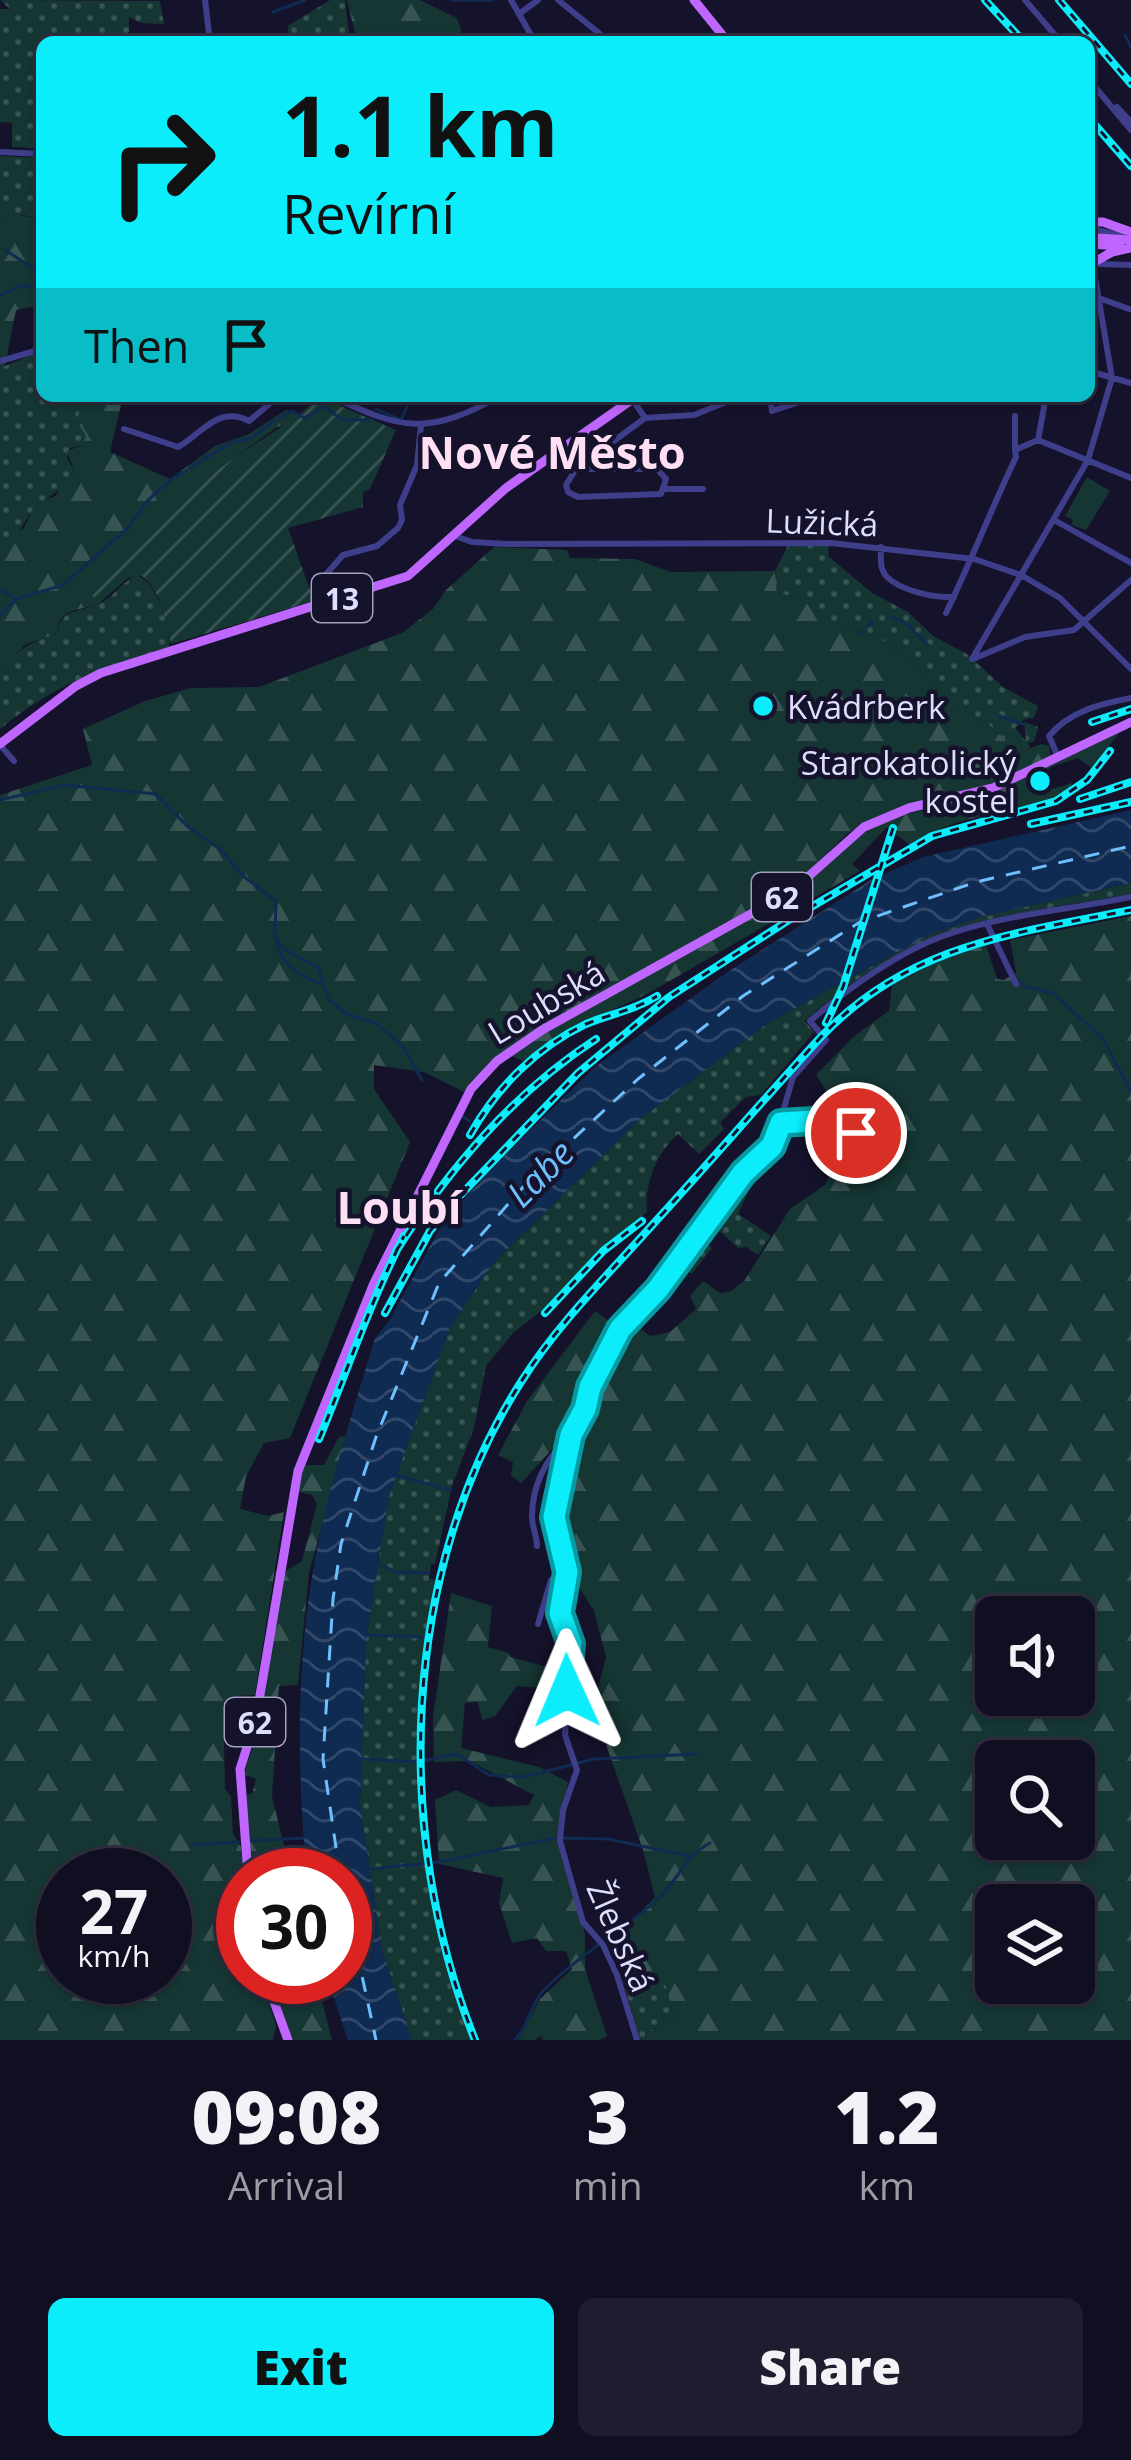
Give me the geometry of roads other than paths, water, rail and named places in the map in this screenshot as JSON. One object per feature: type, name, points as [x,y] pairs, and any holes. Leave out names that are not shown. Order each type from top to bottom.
[{"type":"main road","points":[[694,0],[723,36]]},
{"type":"main road","points":[[1095,233],[1107,223],[1131,241]]},
{"type":"main road","points":[[1095,235],[1131,241]]},
{"type":"main road","points":[[1095,262],[1131,241]]},
{"type":"main road","name":"13","points":[[0,744],[86,680],[408,576],[506,488],[629,402]]},
{"type":"main road","name":"Loubská","points":[[246,1848],[240,1769],[256,1719],[298,1471],[374,1283],[471,1089],[497,1061],[542,1030],[792,892],[863,827],[910,808],[993,788],[1131,722]]},
{"type":"main road","points":[[275,2004],[289,2040]]},
{"type":"street","points":[[205,0],[209,36]]},
{"type":"street","points":[[511,0],[532,36]]},
{"type":"street","points":[[519,14],[538,0]]},
{"type":"street","points":[[558,0],[603,36]]},
{"type":"street","points":[[1025,0],[1055,36]]},
{"type":"street","points":[[1095,86],[1131,126]]},
{"type":"street","points":[[0,152],[36,154]]},
{"type":"street","points":[[1095,235],[1117,234],[1131,241]]},
{"type":"street","points":[[1095,265],[1131,265]]},
{"type":"street","points":[[1095,283],[1112,378],[1088,460],[972,659],[1007,643],[1074,630],[1131,580]]},
{"type":"street","points":[[1099,298],[1129,309]]},
{"type":"street","points":[[0,361],[36,351]]},
{"type":"street","points":[[1095,373],[1131,383]]},
{"type":"street","points":[[124,429],[178,447],[202,426],[237,415],[249,421],[272,402]]},
{"type":"street","points":[[345,402],[397,424],[422,425],[456,417],[487,402]]},
{"type":"street","points":[[637,402],[645,418]]},
{"type":"street","points":[[703,489],[665,489],[656,496],[573,496],[566,485],[576,470],[645,418],[694,416],[727,402]]},
{"type":"street","points":[[771,402],[772,411],[799,402]]},
{"type":"street","points":[[1038,440],[1045,402]]},
{"type":"street","points":[[946,614],[1016,457],[1015,416]]},
{"type":"street","points":[[320,605],[314,588],[336,560],[377,546],[398,528],[400,505],[417,465],[422,425]]},
{"type":"street","points":[[1015,450],[1038,440],[1131,478]]},
{"type":"street","points":[[576,470],[657,469],[666,479],[665,489]]},
{"type":"street","points":[[472,542],[474,517]]},
{"type":"street","points":[[1054,520],[1131,563]]},
{"type":"street","name":"Lužická","points":[[455,536],[472,542],[798,542],[974,559],[1021,575],[1060,598],[1131,669]]},
{"type":"street","points":[[881,548],[882,570],[890,579],[933,596],[954,597]]},
{"type":"street","points":[[1058,758],[1049,736],[1056,728],[1097,704],[1131,698]]},
{"type":"street","points":[[0,744],[14,761]]},
{"type":"street","points":[[1016,984],[986,924],[1131,897]]},
{"type":"street","name":"Žlebská","points":[[637,2040],[603,1945],[584,1925],[560,1841],[563,1810],[577,1770],[564,1718],[571,1644],[560,1613],[567,1572],[554,1517],[571,1435],[620,1329],[658,1289],[743,1173],[772,1146],[793,1077],[826,1040],[810,1022],[868,978],[927,943],[986,924]]},
{"type":"street","points":[[781,1123],[814,1121],[874,1140]]},
{"type":"street","name":"Žlebská","points":[[537,1546],[532,1522],[539,1475],[571,1435]]},
{"type":"street","points":[[538,1624],[551,1580],[567,1572]]},
{"type":"water","name":"Labe","points":[[1131,810],[1131,883],[984,916],[931,934],[768,1023],[639,1120],[493,1263],[449,1330],[389,1496],[366,1641],[360,1804],[367,1848],[305,1848],[300,1723],[303,1646],[325,1512],[375,1338],[445,1219],[595,1067],[726,973],[871,880],[923,857]]},
{"type":"water","points":[[372,1885],[381,1946],[412,2040],[348,2040],[336,2004],[372,2004]]},
{"type":"waterway","points":[[273,12],[305,0]]},
{"type":"waterway","points":[[452,0],[492,0]]},
{"type":"waterway","points":[[1125,35],[1131,48]]},
{"type":"waterway","points":[[5,250],[36,270]]},
{"type":"waterway","points":[[0,295],[21,286],[36,286]]},
{"type":"waterway","points":[[376,409],[401,420],[409,402]]},
{"type":"waterway","points":[[277,419],[292,411],[304,418],[324,407],[343,420],[373,420]]},
{"type":"waterway","points":[[0,615],[16,599],[63,585],[128,528],[148,500],[171,480],[274,421]]},
{"type":"waterway","points":[[0,590],[14,598]]},
{"type":"waterway","points":[[892,617],[928,645]]},
{"type":"waterway","points":[[867,627],[873,621]]},
{"type":"waterway","points":[[860,633],[864,632]]},
{"type":"waterway","points":[[999,716],[1023,724]]},
{"type":"waterway","points":[[0,800],[64,785],[156,794],[276,901],[275,936],[281,947],[318,968],[328,999],[346,1014],[376,1023],[404,1048],[422,1080]]},
{"type":"waterway","points":[[276,944],[293,969],[320,983]]},
{"type":"waterway","points":[[1017,979],[1024,986],[1053,993],[1103,1039],[1131,1091]]},
{"type":"waterway","points":[[461,1115],[469,1121]]},
{"type":"waterway","points":[[395,1475],[451,1490]]},
{"type":"waterway","points":[[379,1564],[395,1572],[430,1573]]},
{"type":"waterway","points":[[367,1635],[425,1637]]},
{"type":"waterway","points":[[362,1759],[418,1762],[457,1754],[489,1775],[524,1777],[594,1759],[697,1754]]},
{"type":"waterway","points":[[251,1841],[303,1838]]},
{"type":"waterway","points":[[372,1869],[439,1862],[555,1838],[608,1839],[689,1856]]},
{"type":"waterway","points":[[191,1845],[239,1842]]},
{"type":"waterway","points":[[515,2040],[543,1991],[660,1897],[688,1861],[710,1843]]},
{"type":"railway","points":[[985,0],[1018,36]]},
{"type":"railway","points":[[1059,0],[1090,36]]},
{"type":"railway","points":[[1095,42],[1131,84]]},
{"type":"railway","points":[[1095,125],[1131,166]]},
{"type":"railway","points":[[1092,722],[1131,709]]},
{"type":"railway","points":[[385,1313],[430,1231],[451,1205],[578,1073],[669,997],[932,836],[1056,801],[1087,780],[1110,751]]},
{"type":"railway","points":[[1080,799],[1131,782]]},
{"type":"railway","points":[[1031,824],[1131,802]]},
{"type":"railway","points":[[826,1023],[843,987],[893,828]]},
{"type":"railway","points":[[475,2040],[448,1961],[431,1877],[422,1792],[422,1705],[432,1619],[451,1536],[481,1456],[521,1382],[585,1299],[853,1007],[925,963],[963,948],[1131,910]]},
{"type":"railway","points":[[470,1135],[505,1085],[551,1044],[586,1024],[657,996]]},
{"type":"railway","points":[[396,1251],[485,1134],[537,1083],[596,1039]]},
{"type":"railway","points":[[545,1313],[603,1251],[642,1221]]},
{"type":"railway","points":[[319,1439],[404,1236]]},
{"type":"place","name":"Kvádrberk","points":[[763,706]]},
{"type":"place","name":"Starokatolický kostel","points":[[1040,781]]},
{"type":"district","name":"Nové Město","points":[[552,451]]},
{"type":"district","name":"Loubí","points":[[399,1206]]}]
